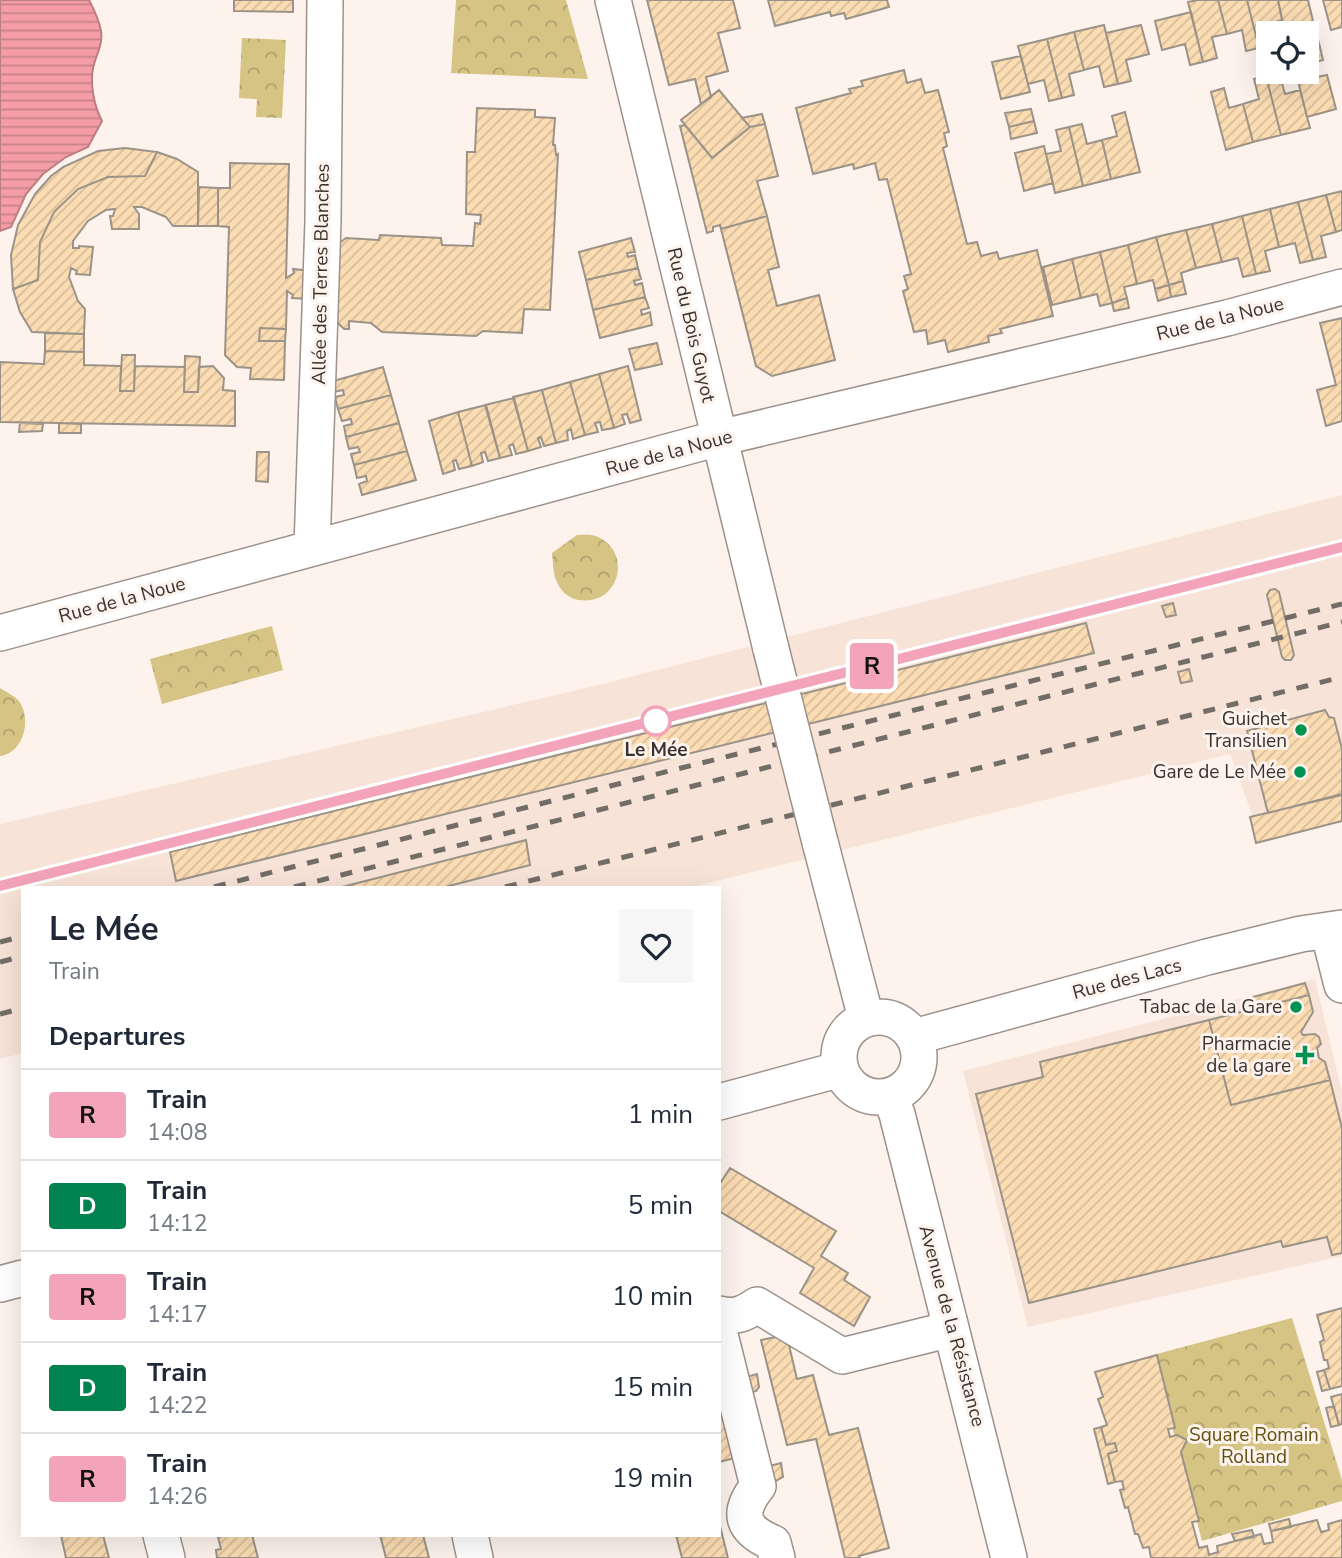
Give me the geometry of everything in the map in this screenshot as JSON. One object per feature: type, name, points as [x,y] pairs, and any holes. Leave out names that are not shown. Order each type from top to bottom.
[{"type":"street","name":"Allée des Terres Blanches","points":[[312,548],[323,221],[325,0]]},
{"type":"street","name":"Rue du Bois Guyot","points":[[613,0],[771,649],[866,1018]]},
{"type":"street","name":"Rue de la Noue","points":[[0,633],[719,438],[1227,318],[1342,287]]},
{"type":"street","points":[[1335,929],[1342,985]]},
{"type":"street","name":"Rue des Lacs","points":[[914,1037],[1207,957],[1301,934],[1335,929]]},
{"type":"street","points":[[880,1016],[894,1019],[905,1026],[914,1037],[919,1050],[915,1074],[908,1084],[890,1096],[864,1094],[846,1080],[838,1057],[840,1044],[855,1024],[866,1018],[880,1016]]},
{"type":"street","points":[[721,1101],[841,1069]]},
{"type":"street","name":"Avenue de la Résistance","points":[[890,1096],[897,1114],[1009,1558]]},
{"type":"street","points":[[0,1284],[21,1279]]},
{"type":"street","points":[[721,1315],[729,1317],[744,1314],[757,1304],[842,1356],[951,1329]]},
{"type":"street","points":[[721,1339],[758,1486],[748,1498],[744,1512],[748,1527],[758,1537],[773,1543],[777,1558]]},
{"type":"street","points":[[162,1537],[167,1558]]},
{"type":"street","points":[[470,1537],[475,1558]]},
{"type":"shaded area","points":[[0,0],[89,0],[101,31],[101,41],[93,68],[92,88],[102,121],[88,147],[66,157],[43,174],[26,194],[11,227],[0,231]]},
{"type":"shaded area","points":[[1342,495],[1342,794],[1253,817],[1230,754],[696,886],[21,886],[21,1054],[0,1059],[0,824],[599,685]]},
{"type":"shaded area","points":[[1315,979],[1342,1093],[1342,1256],[1028,1327],[963,1071]]},
{"type":"green space","points":[[456,0],[566,0],[588,79],[451,73]]},
{"type":"green space","points":[[242,38],[286,40],[282,118],[256,117],[257,99],[239,98]]},
{"type":"green space","points":[[577,535],[598,537],[609,545],[618,566],[612,587],[593,600],[579,600],[568,596],[555,577],[552,553]]},
{"type":"green space","points":[[272,626],[283,670],[162,704],[150,659]]},
{"type":"green space","points":[[0,688],[19,701],[23,708],[25,726],[15,749],[0,756]]},
{"type":"green space","name":"Square Romain Rolland","points":[[1292,1318],[1342,1480],[1342,1501],[1202,1541],[1153,1355]]},
{"type":"building","points":[[234,0],[293,0],[293,12],[234,11]]},
{"type":"building","points":[[647,0],[733,0],[740,28],[718,33],[728,71],[706,77],[711,97],[701,104],[695,79],[669,85]]},
{"type":"building","points":[[768,0],[887,0],[889,7],[846,19],[844,13],[831,16],[830,12],[775,26]]},
{"type":"building","points":[[1218,0],[1227,34],[1212,37],[1217,58],[1203,62],[1188,2]]},
{"type":"building","points":[[1218,0],[1247,0],[1256,36],[1256,49],[1246,51],[1242,30],[1227,34]]},
{"type":"building","points":[[1247,0],[1278,0],[1282,20],[1256,21],[1256,36]]},
{"type":"building","points":[[1278,0],[1308,0],[1313,21],[1282,21]]},
{"type":"building","points":[[1323,0],[1342,0],[1342,27],[1331,30]]},
{"type":"building","points":[[1191,12],[1203,62],[1190,65],[1185,44],[1162,50],[1155,21]]},
{"type":"building","points":[[1104,25],[1118,84],[1104,87],[1099,66],[1084,70],[1074,32]]},
{"type":"building","points":[[1141,25],[1149,54],[1126,60],[1131,81],[1118,84],[1106,33]]},
{"type":"building","points":[[1074,32],[1084,70],[1069,74],[1074,95],[1062,98],[1047,39]]},
{"type":"building","points":[[1047,39],[1062,98],[1049,101],[1044,80],[1028,84],[1018,46]]},
{"type":"building","points":[[1319,47],[1323,60],[1319,61]]},
{"type":"building","points":[[1021,56],[1030,92],[1001,99],[992,62]]},
{"type":"building","points":[[904,70],[907,83],[921,79],[925,93],[938,90],[949,132],[944,133],[947,146],[943,148],[967,244],[977,242],[981,256],[997,252],[999,259],[1037,250],[1053,316],[1000,329],[1002,333],[988,336],[989,342],[948,352],[945,340],[928,344],[926,330],[914,332],[903,291],[908,289],[904,276],[911,274],[887,179],[879,180],[875,163],[854,169],[853,164],[813,174],[796,108],[851,93],[849,89],[863,86],[861,81]]},
{"type":"building","points":[[1327,75],[1336,109],[1307,117],[1299,84],[1319,84],[1319,77]]},
{"type":"building","points":[[1254,79],[1256,84],[1268,84],[1281,135],[1253,142],[1243,104],[1259,99]]},
{"type":"building","points":[[1268,84],[1282,84],[1285,94],[1300,90],[1310,128],[1281,135]]},
{"type":"building","points":[[1224,88],[1229,108],[1243,104],[1253,142],[1226,150],[1211,92]]},
{"type":"building","points":[[719,90],[750,127],[712,158],[681,120]]},
{"type":"building","points":[[477,108],[535,110],[535,117],[555,118],[553,145],[556,155],[558,154],[550,310],[524,309],[522,333],[483,331],[476,336],[382,332],[371,323],[349,321],[349,329],[344,329],[336,321],[338,244],[346,238],[379,240],[380,235],[441,238],[442,245],[473,246],[475,223],[480,224],[481,215],[466,214],[467,152],[475,152]]},
{"type":"building","points":[[1031,109],[1034,121],[1009,127],[1005,113]]},
{"type":"building","points":[[1125,112],[1140,172],[1111,179],[1102,140],[1117,136],[1112,116]]},
{"type":"building","points":[[762,114],[765,124],[750,127],[742,118]]},
{"type":"building","points":[[1034,121],[1037,133],[1011,139],[1009,127]]},
{"type":"building","points":[[765,124],[778,176],[757,181],[767,216],[721,229],[720,225],[707,233],[680,126],[685,125],[712,158],[750,127]]},
{"type":"building","points":[[1082,124],[1087,144],[1102,140],[1111,179],[1083,186],[1069,127]]},
{"type":"building","points":[[1069,127],[1083,186],[1055,193],[1046,154],[1061,151],[1056,130]]},
{"type":"building","points":[[1044,146],[1053,183],[1024,191],[1015,153]]},
{"type":"building","points":[[125,148],[157,152],[145,176],[108,177],[78,189],[54,212],[40,242],[38,280],[13,289],[11,255],[18,225],[35,194],[63,167],[98,151]]},
{"type":"building","points":[[157,152],[177,159],[198,172],[198,226],[173,226],[166,217],[142,207],[134,207],[139,214],[139,229],[112,229],[110,216],[113,216],[115,209],[106,210],[88,221],[73,241],[73,248],[93,247],[90,275],[76,274],[77,271],[71,268],[69,277],[78,301],[85,309],[84,334],[32,332],[20,312],[13,289],[38,280],[40,242],[54,212],[78,189],[108,177],[145,176]]},
{"type":"building","points":[[230,163],[289,164],[286,278],[294,273],[293,269],[311,271],[310,299],[292,298],[293,295],[287,291],[286,329],[260,328],[259,341],[285,341],[284,380],[250,379],[251,368],[237,367],[225,355],[229,227],[218,226],[218,188],[230,188]]},
{"type":"building","points":[[199,187],[218,188],[218,226],[198,226]]},
{"type":"building","points":[[1342,191],[1342,230],[1336,232],[1326,195]]},
{"type":"building","points":[[1326,195],[1336,232],[1321,236],[1326,257],[1313,260],[1298,202]]},
{"type":"building","points":[[1298,202],[1313,260],[1300,263],[1295,243],[1279,247],[1270,209]]},
{"type":"building","points":[[1270,209],[1279,247],[1265,251],[1270,271],[1256,274],[1242,216]]},
{"type":"building","points":[[767,216],[779,267],[768,270],[777,306],[819,295],[835,360],[772,376],[756,366],[721,229]]},
{"type":"building","points":[[1242,216],[1256,274],[1243,277],[1238,258],[1222,262],[1212,224]]},
{"type":"building","points":[[1212,224],[1222,262],[1196,268],[1186,230]]},
{"type":"building","points":[[1186,230],[1196,268],[1181,273],[1183,281],[1169,285],[1156,237]]},
{"type":"building","points":[[1156,237],[1169,285],[1155,289],[1153,280],[1137,284],[1128,245]]},
{"type":"building","points":[[631,238],[635,252],[627,253],[628,257],[635,255],[638,268],[586,280],[579,252]]},
{"type":"building","points":[[1128,245],[1137,284],[1124,287],[1127,298],[1112,303],[1100,252]]},
{"type":"building","points":[[1100,252],[1112,303],[1100,306],[1097,294],[1081,298],[1072,259]]},
{"type":"building","points":[[1072,259],[1081,298],[1052,305],[1043,267]]},
{"type":"building","points":[[638,268],[641,279],[634,281],[635,285],[642,283],[645,297],[593,310],[586,280]]},
{"type":"building","points":[[1183,281],[1186,294],[1171,297],[1169,285]]},
{"type":"building","points":[[1169,285],[1171,297],[1158,301],[1155,289]]},
{"type":"building","points":[[645,297],[649,308],[641,310],[642,315],[650,312],[652,325],[600,338],[593,310]]},
{"type":"building","points":[[1127,298],[1129,308],[1114,311],[1112,303]]},
{"type":"building","points":[[1342,318],[1342,421],[1326,426],[1317,390],[1336,385],[1320,323]]},
{"type":"building","points":[[260,328],[286,329],[285,341],[259,341]]},
{"type":"building","points":[[45,333],[84,334],[84,352],[45,351]]},
{"type":"building","points":[[657,343],[662,364],[635,370],[629,349]]},
{"type":"building","points":[[45,351],[84,352],[84,365],[121,366],[120,391],[134,391],[135,366],[185,367],[184,392],[198,392],[199,367],[213,366],[224,378],[223,390],[235,391],[235,426],[0,422],[0,362],[44,364]]},
{"type":"building","points":[[122,355],[135,355],[134,391],[120,391]]},
{"type":"building","points":[[185,356],[200,357],[198,392],[184,392]]},
{"type":"building","points":[[628,366],[641,420],[630,423],[627,414],[622,415],[625,424],[614,428],[599,374]]},
{"type":"building","points":[[383,367],[391,395],[338,409],[335,397],[344,395],[343,390],[333,392],[330,382]]},
{"type":"building","points":[[599,374],[614,428],[602,430],[600,422],[595,423],[598,432],[585,435],[570,382]]},
{"type":"building","points":[[570,382],[585,435],[573,439],[571,429],[567,431],[568,440],[556,443],[542,390]]},
{"type":"building","points":[[542,390],[556,443],[544,446],[541,437],[538,438],[541,447],[528,451],[513,397]]},
{"type":"building","points":[[391,395],[399,423],[346,437],[344,426],[352,424],[351,419],[342,421],[338,409]]},
{"type":"building","points":[[514,398],[528,451],[516,454],[513,444],[509,446],[512,455],[500,458],[485,405]]},
{"type":"building","points":[[486,405],[500,458],[488,461],[485,452],[481,453],[483,462],[472,466],[458,412]]},
{"type":"building","points":[[458,412],[472,466],[459,469],[456,460],[453,461],[455,470],[443,474],[429,421]]},
{"type":"building","points":[[20,423],[43,424],[42,431],[19,432]]},
{"type":"building","points":[[59,423],[81,424],[81,433],[59,433]]},
{"type":"building","points":[[399,423],[407,451],[354,465],[351,454],[360,452],[358,447],[349,449],[346,437]]},
{"type":"building","points":[[407,451],[416,480],[362,495],[359,484],[367,481],[366,476],[357,478],[354,465]]},
{"type":"building","points":[[257,452],[269,452],[268,482],[256,481]]},
{"type":"building","points":[[1270,590],[1279,592],[1294,655],[1291,660],[1282,657],[1267,595]]},
{"type":"building","points":[[1173,603],[1176,615],[1166,617],[1162,606]]},
{"type":"building","points":[[1086,623],[1094,653],[176,881],[170,852]]},
{"type":"building","points":[[1189,669],[1192,681],[1181,683],[1178,672]]},
{"type":"building","name":"Gare de Le Mée","points":[[1325,710],[1329,717],[1334,718],[1342,749],[1342,794],[1268,813],[1247,731]]},
{"type":"building","points":[[1342,795],[1342,821],[1256,843],[1250,817]]},
{"type":"building","points":[[526,840],[530,865],[449,886],[346,886]]},
{"type":"building","points":[[1305,983],[1309,995],[1245,1011],[1253,997]]},
{"type":"building","points":[[1309,995],[1313,1012],[1301,1032],[1303,1035],[1315,1034],[1319,1037],[1319,1058],[1325,1062],[1330,1080],[1231,1105],[1209,1020]]},
{"type":"building","points":[[1209,1020],[1231,1105],[1330,1080],[1342,1128],[1342,1253],[1332,1255],[1327,1237],[1283,1247],[1281,1241],[1029,1303],[976,1094],[1043,1077],[1040,1062]]},
{"type":"building","points":[[730,1168],[836,1231],[821,1256],[848,1273],[844,1280],[870,1297],[854,1326],[800,1293],[814,1268],[721,1212],[721,1182]]},
{"type":"building","points":[[1342,1308],[1342,1386],[1330,1389],[1324,1370],[1329,1368],[1327,1360],[1324,1360],[1320,1342],[1324,1340],[1317,1315]]},
{"type":"building","points":[[776,1337],[788,1341],[797,1379],[813,1375],[829,1435],[858,1428],[889,1548],[859,1556],[860,1558],[845,1558],[816,1439],[787,1445],[761,1340]]},
{"type":"building","points":[[1157,1355],[1175,1428],[1168,1429],[1170,1437],[1177,1435],[1187,1440],[1181,1452],[1199,1521],[1192,1522],[1199,1548],[1207,1546],[1209,1555],[1218,1552],[1217,1546],[1261,1534],[1264,1544],[1273,1542],[1271,1531],[1317,1520],[1321,1532],[1329,1530],[1328,1524],[1342,1520],[1342,1558],[1151,1558],[1149,1547],[1143,1548],[1138,1534],[1135,1534],[1128,1507],[1125,1508],[1120,1490],[1124,1489],[1122,1481],[1115,1482],[1108,1454],[1117,1451],[1115,1443],[1106,1445],[1101,1427],[1107,1425],[1098,1399],[1103,1397],[1095,1372]]},
{"type":"building","points":[[1324,1370],[1330,1389],[1322,1391],[1317,1372]]},
{"type":"building","points":[[757,1374],[759,1387],[751,1392],[743,1378]]},
{"type":"building","points":[[1342,1394],[1342,1424],[1339,1425],[1331,1397]]},
{"type":"building","points":[[721,1405],[735,1458],[721,1462]]},
{"type":"building","points":[[1334,1406],[1339,1425],[1331,1427],[1326,1408]]},
{"type":"building","points":[[1101,1427],[1106,1445],[1115,1443],[1117,1451],[1108,1454],[1115,1482],[1108,1484],[1094,1429]]},
{"type":"building","points":[[781,1463],[783,1477],[774,1482],[766,1467]]},
{"type":"building","points":[[1289,1519],[1291,1527],[1271,1531],[1269,1524]]},
{"type":"building","points":[[721,1530],[728,1558],[682,1558],[677,1537],[721,1537]]},
{"type":"building","points":[[1252,1530],[1254,1537],[1235,1541],[1232,1534]]},
{"type":"building","points":[[61,1537],[104,1537],[109,1558],[66,1558]]},
{"type":"building","points":[[218,1537],[253,1537],[258,1558],[217,1558],[216,1550],[221,1549]]},
{"type":"building","points":[[381,1537],[424,1537],[429,1558],[386,1558]]},
{"type":"railway","points":[[0,886],[1342,547]]},
{"type":"railway","points":[[218,886],[1342,604]]},
{"type":"railway","points":[[298,886],[1342,622]]},
{"type":"railway","points":[[509,886],[1342,677]]},
{"type":"railway","points":[[0,942],[21,937]]},
{"type":"railway","points":[[0,962],[21,957]]},
{"type":"railway","points":[[0,1014],[21,1009]]},
{"type":"train","name":"R","points":[[0,886],[1342,547]]},
{"type":"place","name":"Le Mée","points":[[656,721]]},
{"type":"place","name":"Guichet Transilien","points":[[1301,730]]},
{"type":"place","name":"Gare de Le Mée","points":[[1300,772]]},
{"type":"place","name":"Tabac de la Gare","points":[[1296,1007]]},
{"type":"place","name":"Pharmacie de la gare","points":[[1305,1055]]}]
